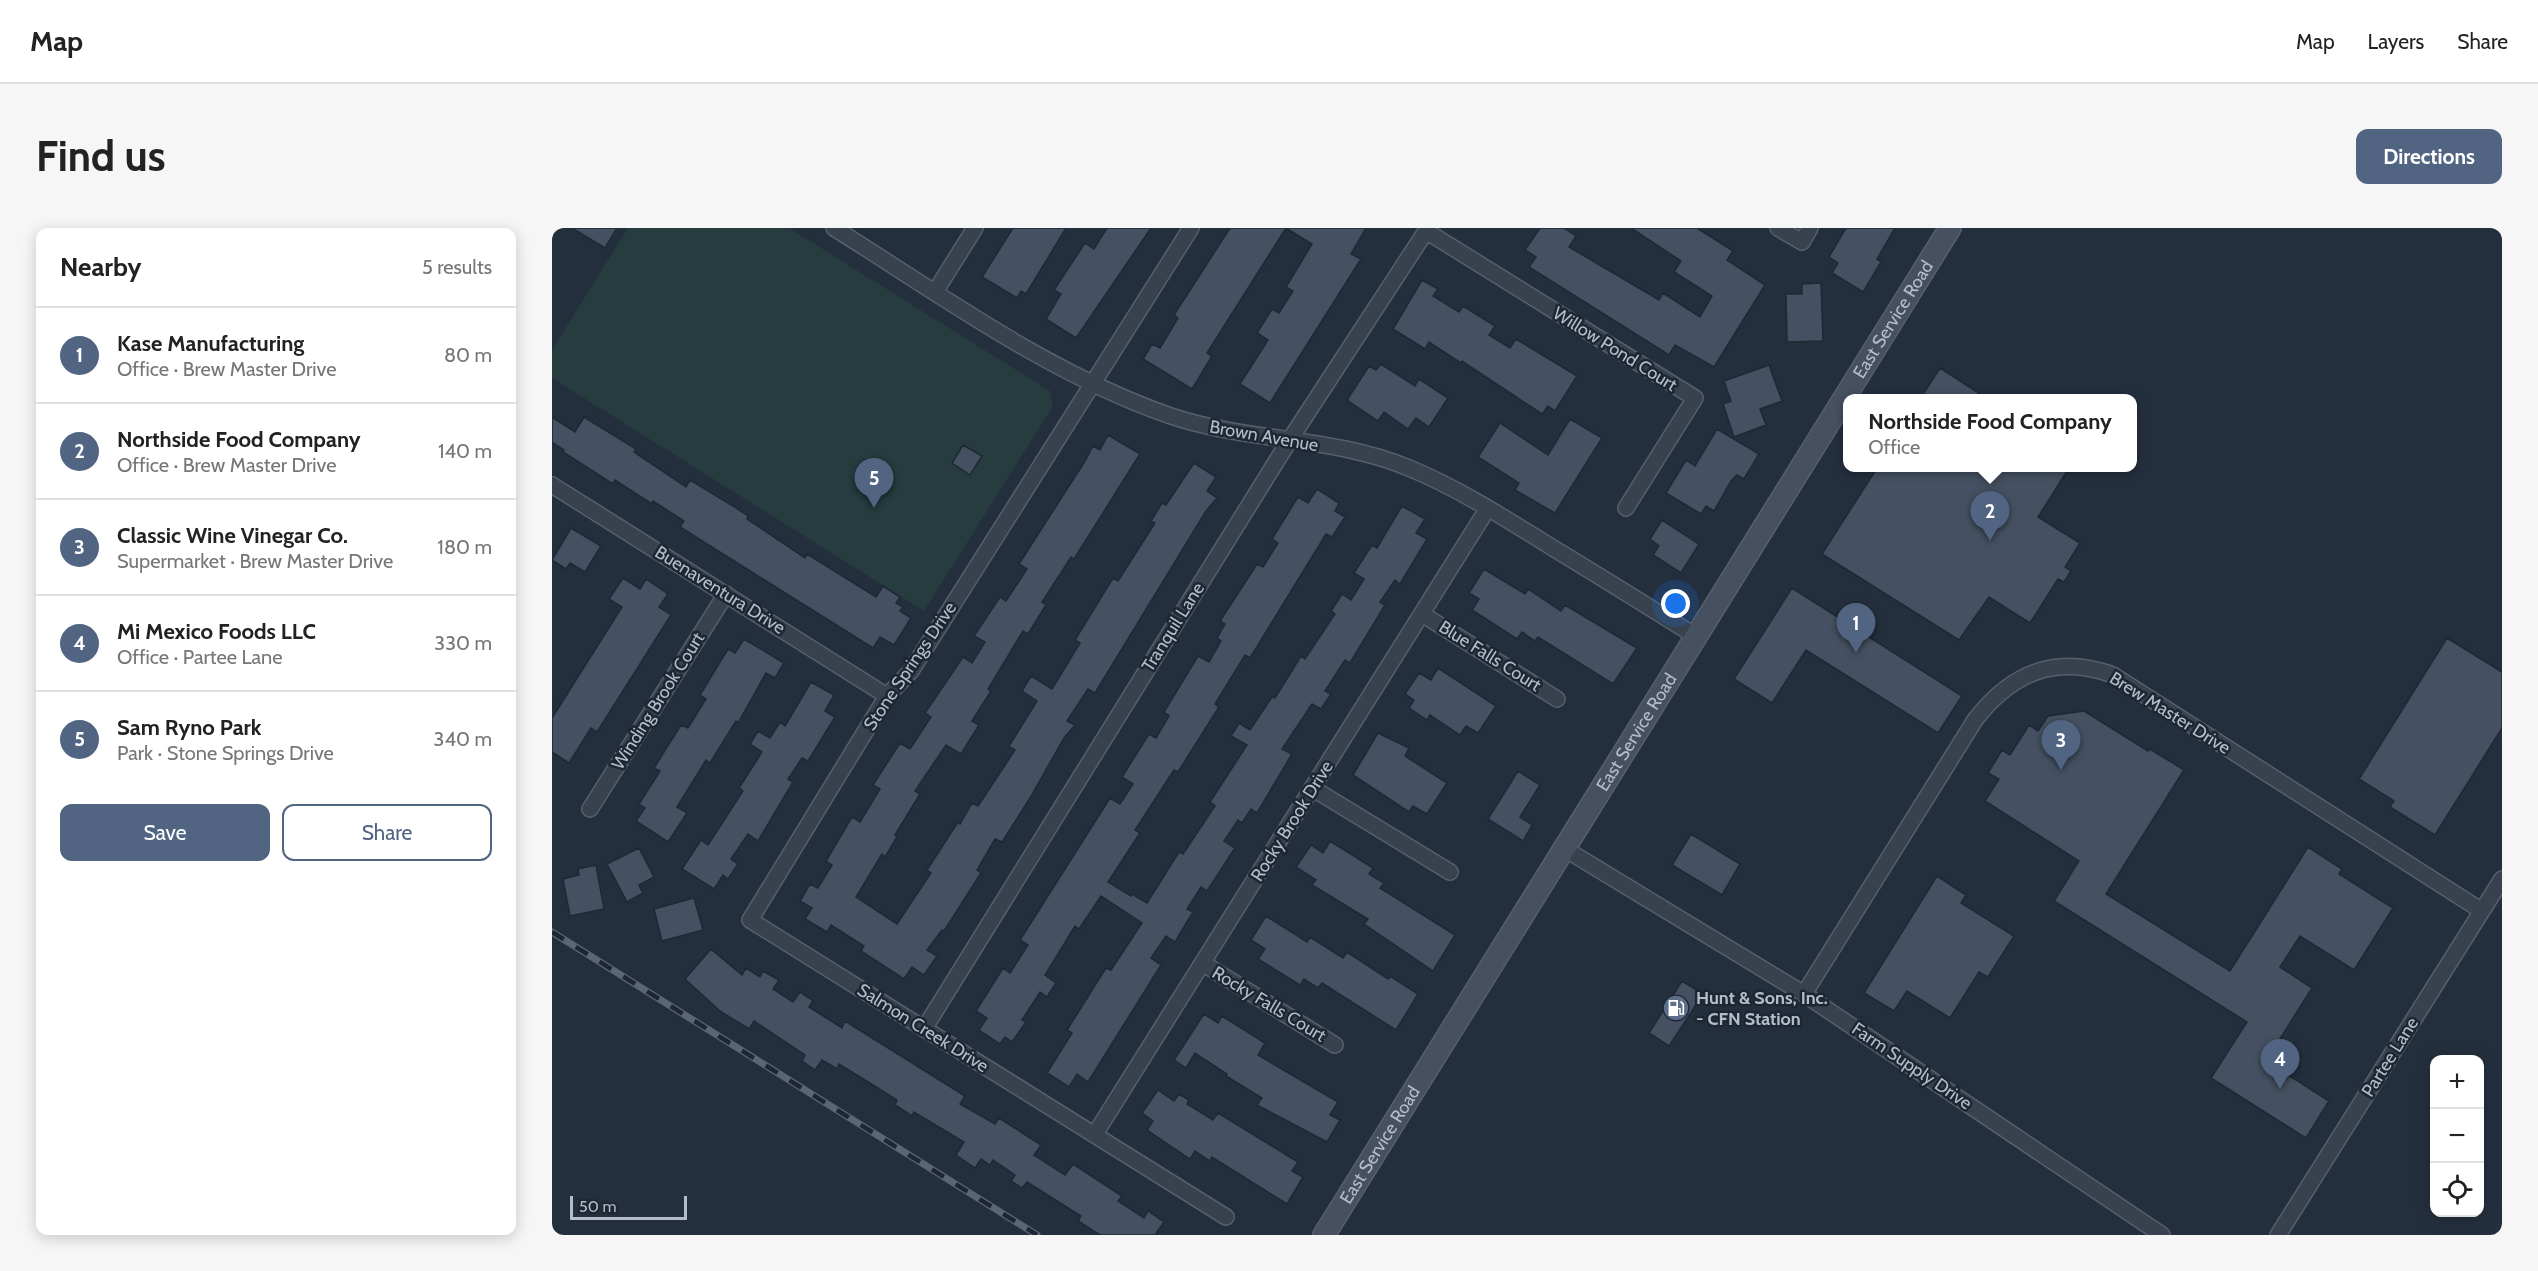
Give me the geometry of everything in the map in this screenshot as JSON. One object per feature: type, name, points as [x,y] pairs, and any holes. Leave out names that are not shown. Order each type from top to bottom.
[{"type":"street","name":"Brown Avenue","points":[[834,228],[1060,368],[1177,418],[1242,434],[1324,446],[1406,467],[1488,508],[1697,637]]},
{"type":"street","points":[[935,292],[975,228]]},
{"type":"street","name":"Stone Springs Drive","points":[[750,920],[887,696],[911,671],[1091,382],[1191,228]]},
{"type":"street","points":[[1778,228],[1802,242],[1810,228]]},
{"type":"street","name":"East Service Road","points":[[1847,394],[1950,228]]},
{"type":"street","name":"Tranquil Lane","points":[[924,1029],[1289,441],[1427,230]]},
{"type":"street","name":"Willow Pond Court","points":[[1427,230],[1695,398],[1626,508]]},
{"type":"street","name":"East Service Road","points":[[1324,1235],[1843,401]]},
{"type":"street","name":"Buenaventura Drive","points":[[553,488],[887,696]]},
{"type":"street","name":"Rocky Brook Drive","points":[[1095,1134],[1204,964],[1488,508]]},
{"type":"street","name":"Winding Brook Court","points":[[590,809],[726,594]]},
{"type":"street","name":"Blue Falls Court","points":[[1422,614],[1557,699]]},
{"type":"street","name":"Brew Master Drive","points":[[1804,994],[1992,698],[2020,678],[2066,665],[2096,669],[2113,675],[2482,910]]},
{"type":"street","points":[[1312,788],[1450,872]]},
{"type":"street","name":"Farm Supply Drive","points":[[1565,849],[1804,994],[2162,1235]]},
{"type":"street","name":"Partee Lane","points":[[2278,1235],[2502,879]]},
{"type":"street","name":"Salmon Creek Drive","points":[[750,920],[1226,1216]]},
{"type":"street","name":"Rocky Falls Court","points":[[1204,964],[1335,1045]]},
{"type":"green space","points":[[628,228],[789,228],[1050,391],[1053,406],[924,611],[552,378],[552,350]]},
{"type":"building","points":[[572,228],[617,228],[605,248]]},
{"type":"building","points":[[1013,228],[1066,228],[1026,294],[1021,291],[1017,298],[982,277]]},
{"type":"building","points":[[1107,228],[1151,228],[1076,338],[1046,319],[1061,294],[1054,290],[1085,243],[1094,249]]},
{"type":"building","points":[[1230,228],[1286,228],[1207,353],[1212,356],[1192,389],[1143,359],[1152,344],[1160,348],[1178,318],[1174,315]]},
{"type":"building","points":[[1286,228],[1366,228],[1351,254],[1361,259],[1270,403],[1240,384],[1268,340],[1257,333],[1272,309],[1279,313],[1293,291],[1286,287],[1312,244]]},
{"type":"building","points":[[1540,228],[1564,228],[1576,236],[1569,247],[1659,300],[1663,293],[1700,317],[1712,296],[1674,272],[1681,261],[1631,228],[1697,228],[1733,251],[1727,260],[1765,285],[1714,367],[1675,345],[1669,355],[1529,267],[1536,257],[1525,250]]},
{"type":"building","points":[[1846,228],[1895,228],[1877,259],[1881,262],[1863,292],[1832,273],[1838,263],[1829,257]]},
{"type":"building","points":[[1422,280],[1438,289],[1433,296],[1459,312],[1463,306],[1495,326],[1489,335],[1510,348],[1516,339],[1577,376],[1555,411],[1548,406],[1542,414],[1429,342],[1425,349],[1393,329]]},
{"type":"building","points":[[1821,283],[1823,341],[1787,342],[1786,294],[1802,294],[1802,284]]},
{"type":"building","points":[[1381,364],[1415,386],[1419,379],[1448,398],[1429,427],[1416,418],[1408,429],[1384,412],[1378,421],[1347,400],[1369,366],[1376,370]]},
{"type":"building","points":[[1769,365],[1782,401],[1760,409],[1766,425],[1734,437],[1723,404],[1731,401],[1724,381]]},
{"type":"building","points":[[1940,368],[1980,394],[1923,394]]},
{"type":"building","points":[[552,417],[575,432],[584,417],[636,449],[634,452],[686,487],[690,480],[733,506],[748,516],[747,519],[805,558],[807,554],[876,597],[883,586],[900,597],[896,603],[903,607],[900,611],[911,618],[894,645],[880,637],[873,648],[680,527],[684,521],[653,501],[652,504],[615,480],[613,484],[563,452],[564,450],[552,442]]},
{"type":"building","points":[[1570,419],[1602,438],[1555,513],[1515,490],[1519,483],[1478,457],[1500,423],[1548,455]]},
{"type":"building","points":[[1717,429],[1759,454],[1744,479],[1737,475],[1731,481],[1714,511],[1706,506],[1701,514],[1666,493],[1686,460],[1695,466]]},
{"type":"building","points":[[1108,435],[1140,454],[1074,559],[1071,557],[1042,602],[1046,605],[1028,634],[1023,631],[988,689],[991,691],[972,721],[979,725],[961,754],[946,745],[915,791],[920,794],[895,835],[897,837],[885,857],[882,854],[856,897],[897,924],[931,873],[927,870],[958,822],[960,824],[972,803],[978,806],[1015,750],[1009,746],[1037,701],[1022,691],[1031,676],[1052,689],[1080,643],[1075,640],[1113,578],[1118,581],[1155,523],[1151,521],[1162,503],[1166,505],[1194,463],[1216,477],[1207,491],[1217,498],[1206,511],[1095,693],[1088,689],[1067,721],[1075,725],[1064,738],[1002,842],[995,839],[977,870],[981,873],[944,931],[942,930],[927,950],[937,956],[924,975],[912,967],[904,979],[861,951],[864,946],[831,925],[827,932],[805,919],[812,908],[800,901],[810,884],[818,888],[832,865],[826,861],[852,817],[860,822],[880,789],[873,785],[900,743],[910,749],[931,717],[925,713],[963,657],[972,663],[985,642],[974,636],[1000,597],[1006,601],[1027,569],[1019,564],[1093,446],[1100,450]]},
{"type":"building","points":[[963,445],[982,456],[970,475],[952,463]]},
{"type":"building","points":[[1874,472],[2066,472],[2038,517],[2080,543],[2065,567],[2071,571],[2064,582],[2058,579],[2030,623],[1989,597],[1959,640],[1822,554]]},
{"type":"building","points":[[1317,489],[1339,503],[1335,511],[1345,517],[1332,537],[1326,534],[1250,658],[1245,655],[1215,704],[1219,707],[1178,772],[1174,770],[1135,830],[1140,833],[1108,882],[1131,896],[1132,894],[1147,903],[1179,852],[1183,854],[1215,806],[1210,802],[1247,745],[1231,736],[1239,723],[1250,730],[1272,697],[1275,698],[1301,656],[1305,659],[1335,614],[1331,611],[1342,594],[1351,600],[1364,579],[1354,573],[1372,545],[1377,548],[1402,506],[1425,519],[1416,533],[1427,539],[1400,584],[1395,580],[1380,602],[1385,605],[1350,663],[1345,660],[1325,691],[1331,694],[1321,709],[1312,704],[1282,749],[1292,754],[1257,813],[1251,809],[1242,823],[1238,820],[1224,841],[1235,848],[1207,891],[1201,887],[1187,909],[1193,912],[1175,942],[1166,936],[1151,958],[1161,965],[1088,1082],[1077,1074],[1069,1087],[1047,1073],[1072,1033],[1067,1030],[1106,968],[1111,970],[1142,923],[1101,896],[1079,929],[1075,926],[1045,975],[1056,983],[1047,997],[1040,992],[1022,1020],[1026,1022],[1012,1042],[1005,1037],[1000,1044],[979,1030],[987,1018],[976,1011],[1003,968],[1010,973],[1028,945],[1020,940],[1110,798],[1120,804],[1133,784],[1122,777],[1149,734],[1156,738],[1169,716],[1164,712],[1198,656],[1209,662],[1221,641],[1217,638],[1225,624],[1220,621],[1257,564],[1263,567],[1278,543],[1272,539],[1298,497],[1308,503]]},
{"type":"building","points":[[1662,520],[1699,544],[1681,573],[1653,555],[1659,546],[1650,539]]},
{"type":"building","points":[[571,528],[601,546],[585,572],[570,563],[566,569],[552,560]]},
{"type":"building","points":[[1484,569],[1525,594],[1528,589],[1561,611],[1565,605],[1637,648],[1613,684],[1538,637],[1535,641],[1522,632],[1517,639],[1472,610],[1479,599],[1469,593]]},
{"type":"building","points":[[623,578],[640,589],[646,579],[668,594],[659,607],[671,615],[597,732],[591,728],[569,763],[552,752],[552,718],[622,607],[609,599]]},
{"type":"building","points":[[1792,588],[1962,696],[1938,733],[1806,650],[1772,703],[1734,679]]},
{"type":"building","points":[[2447,638],[2502,672],[2502,728],[2435,835],[2390,807],[2394,801],[2359,779]]},
{"type":"building","points":[[744,639],[784,663],[775,678],[766,673],[738,723],[736,721],[710,763],[706,760],[677,807],[687,813],[668,842],[636,821],[645,808],[639,804],[660,771],[654,768],[681,725],[688,728],[706,699],[700,695],[728,649],[735,653]]},
{"type":"building","points":[[1438,668],[1496,706],[1478,733],[1466,726],[1460,735],[1430,715],[1427,720],[1409,708],[1414,700],[1405,694],[1419,673],[1431,680]]},
{"type":"building","points":[[811,682],[834,695],[825,711],[835,717],[808,761],[802,758],[788,779],[793,782],[758,841],[748,834],[731,859],[738,864],[728,879],[723,875],[714,889],[682,869],[701,840],[708,845],[743,791],[739,788],[762,752],[750,744],[758,731],[770,738],[780,722],[785,726]]},
{"type":"building","points":[[2084,711],[2148,751],[2150,749],[2184,770],[2106,894],[2230,971],[2308,847],[2342,869],[2339,874],[2393,908],[2354,970],[2300,936],[2280,967],[2312,988],[2266,1061],[2329,1101],[2306,1138],[2211,1078],[2247,1022],[2054,901],[2079,861],[1985,801],[1999,779],[1988,773],[2002,750],[2010,755],[2029,725],[2038,731],[2048,716]]},
{"type":"building","points":[[1378,733],[1409,748],[1405,756],[1447,783],[1427,814],[1413,806],[1409,812],[1353,775]]},
{"type":"building","points":[[1518,771],[1540,785],[1520,817],[1532,825],[1523,841],[1488,819]]},
{"type":"building","points":[[1691,834],[1740,864],[1722,895],[1672,865]]},
{"type":"building","points":[[1330,841],[1373,868],[1369,874],[1384,883],[1380,888],[1455,935],[1433,971],[1364,924],[1368,919],[1312,885],[1316,880],[1296,867],[1311,845],[1323,853]]},
{"type":"building","points":[[639,848],[654,877],[639,885],[643,893],[627,902],[607,864]]},
{"type":"building","points":[[596,865],[604,909],[570,916],[563,879],[579,875],[578,869]]},
{"type":"building","points":[[1937,876],[1966,895],[1961,903],[2014,936],[1988,977],[1979,972],[1950,1018],[1907,991],[1894,1011],[1864,993]]},
{"type":"building","points":[[694,898],[703,930],[662,941],[654,909]]},
{"type":"building","points":[[1266,916],[1307,942],[1310,937],[1343,958],[1347,952],[1388,979],[1390,976],[1418,994],[1396,1030],[1322,983],[1318,988],[1304,979],[1300,985],[1258,959],[1265,949],[1251,940]]},
{"type":"building","points":[[711,949],[742,975],[746,968],[760,977],[763,971],[779,980],[773,989],[793,1002],[800,992],[813,1001],[809,1007],[842,1028],[845,1021],[965,1096],[960,1104],[995,1124],[999,1118],[1041,1145],[1034,1155],[1065,1175],[1073,1164],[1122,1196],[1118,1201],[1144,1218],[1148,1211],[1164,1222],[1155,1235],[1100,1235],[1078,1221],[1081,1216],[1027,1182],[1022,1188],[1011,1181],[1015,1175],[993,1160],[990,1165],[981,1159],[975,1168],[956,1155],[964,1142],[914,1112],[912,1116],[895,1105],[897,1100],[865,1080],[839,1064],[837,1069],[822,1060],[815,1070],[802,1061],[805,1055],[754,1021],[749,1029],[720,1011],[685,979]]},
{"type":"building","points":[[1682,981],[1703,994],[1669,1046],[1649,1033]]},
{"type":"building","points":[[1204,1014],[1218,1023],[1222,1016],[1265,1043],[1258,1055],[1338,1102],[1330,1115],[1340,1120],[1327,1142],[1257,1105],[1262,1098],[1226,1076],[1227,1074],[1195,1053],[1186,1068],[1174,1060]]},
{"type":"building","points":[[1158,1090],[1174,1101],[1179,1094],[1189,1100],[1187,1104],[1213,1120],[1218,1113],[1298,1162],[1292,1171],[1303,1177],[1287,1204],[1212,1157],[1210,1161],[1195,1151],[1190,1159],[1147,1130],[1153,1121],[1142,1113]]},
{"type":"railway","points":[[552,932],[1037,1235]]},
{"type":"place","name":"Sam Ryno Park","points":[[874,508]]},
{"type":"place","name":"Northside Food Company","points":[[1990,541]]},
{"type":"place","name":"Kase Manufacturing","points":[[1856,653]]},
{"type":"place","name":"Classic Wine Vinegar Co.","points":[[2061,770]]},
{"type":"place","name":"Hunt & Sons, Inc. - CFN Station","points":[[1676,1008]]},
{"type":"place","name":"Mi Mexico Foods LLC","points":[[2280,1089]]}]
